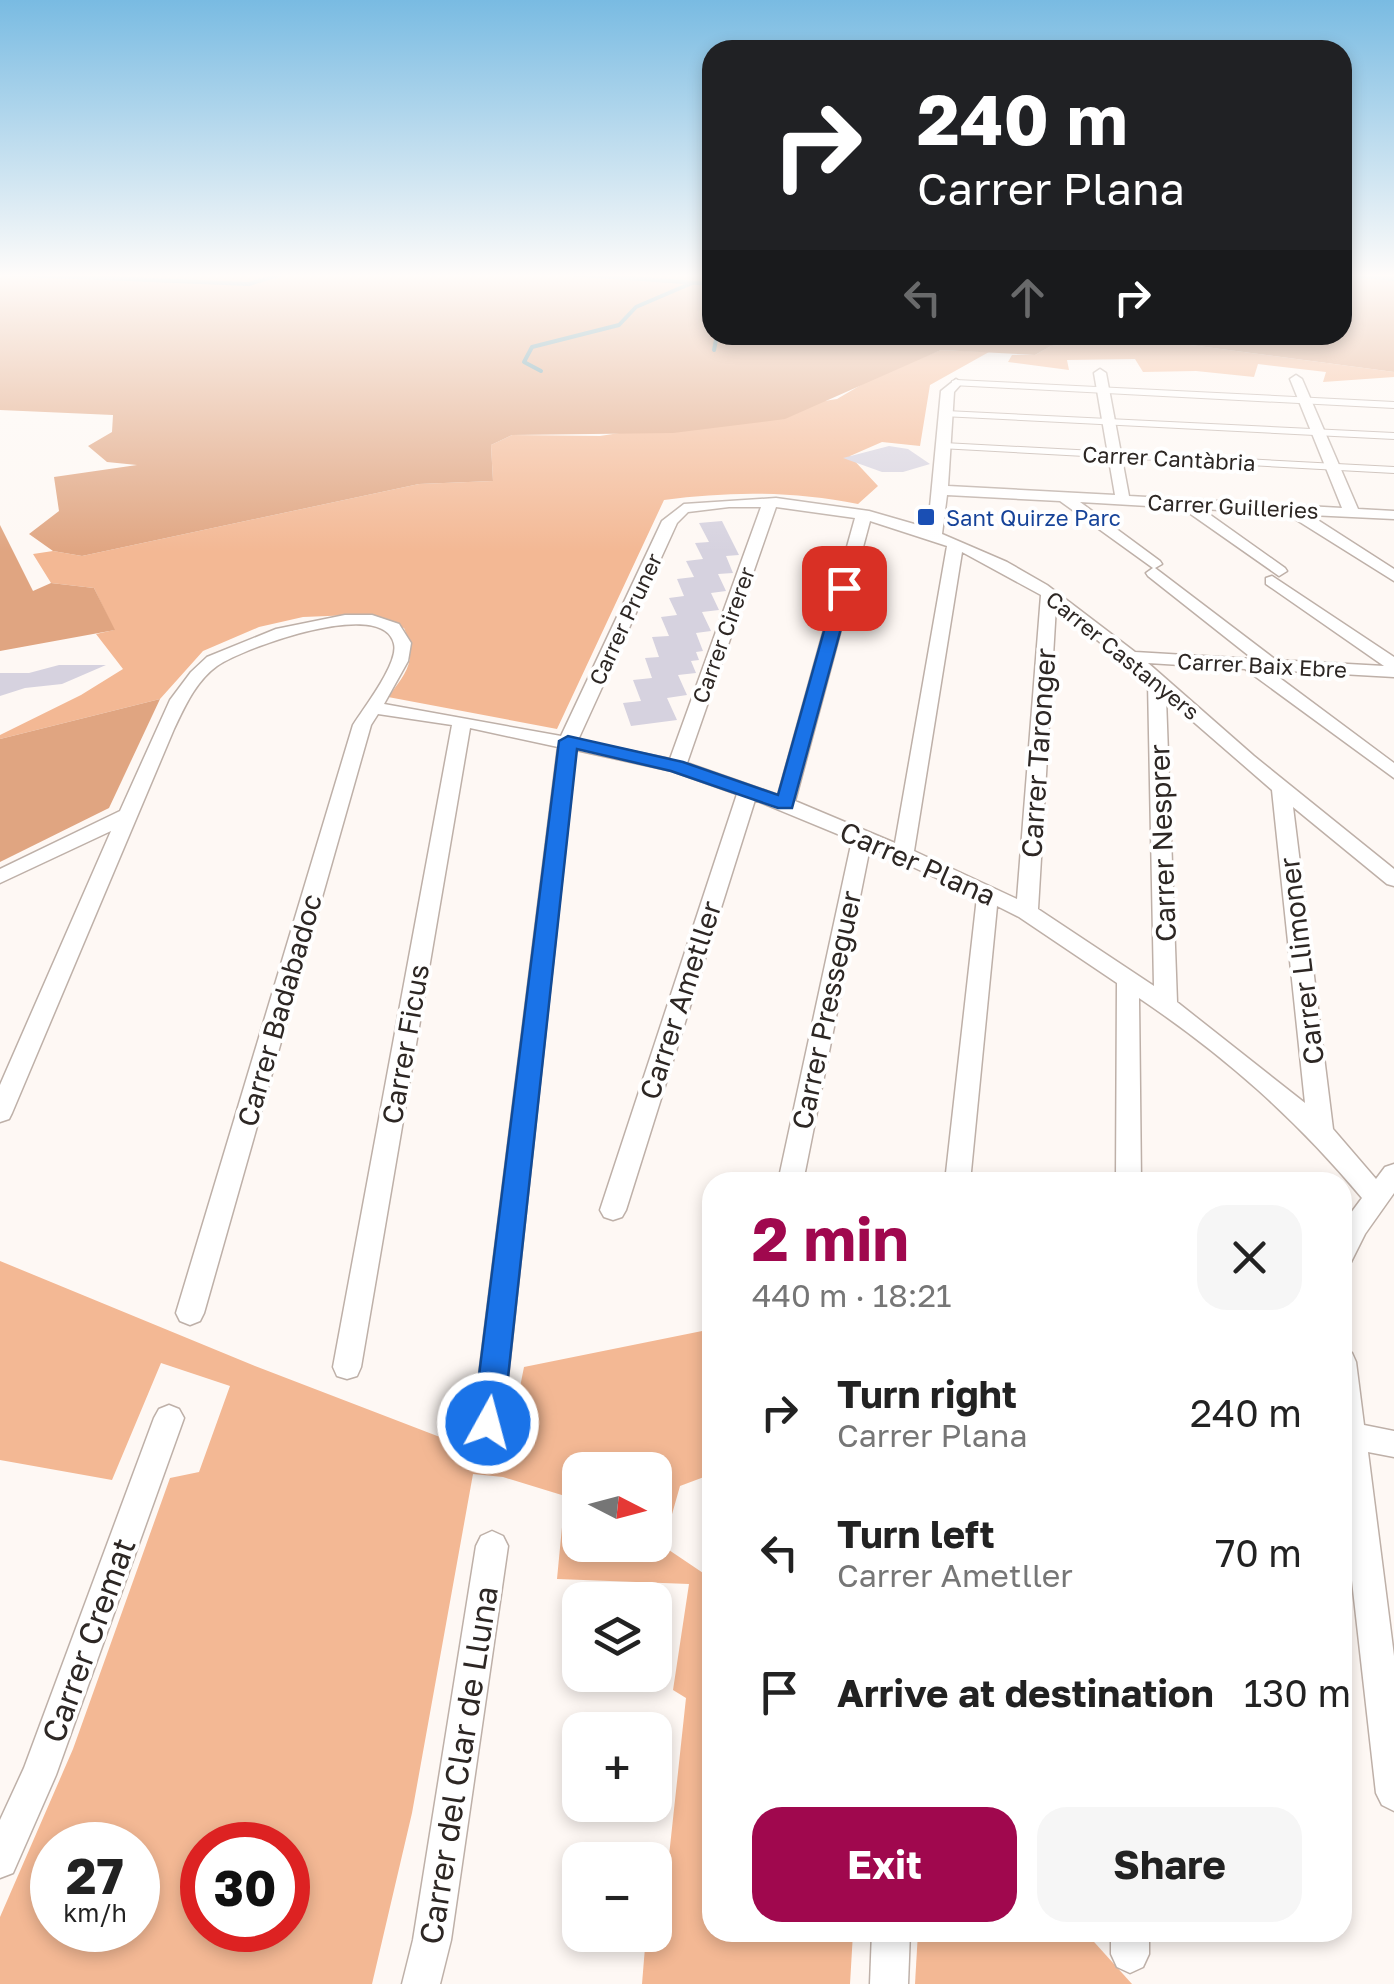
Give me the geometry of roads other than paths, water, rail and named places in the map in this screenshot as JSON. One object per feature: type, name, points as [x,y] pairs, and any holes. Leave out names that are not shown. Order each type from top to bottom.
[{"type":"street","points":[[1100,372],[1122,501]]},
{"type":"street","points":[[1296,379],[1352,513]]},
{"type":"street","points":[[934,538],[948,391],[956,384],[1394,405]]},
{"type":"street","points":[[946,414],[1394,436]]},
{"type":"street","name":"Carrer Cantàbria","points":[[944,446],[1394,470]]},
{"type":"street","name":"Carrer Guilleries","points":[[940,490],[1394,515]]},
{"type":"street","points":[[1064,497],[1274,666]]},
{"type":"street","name":"Carrer Cirerer","points":[[676,766],[770,503]]},
{"type":"street","name":"Carrer Castanyers","points":[[692,507],[805,504],[863,516],[954,546],[1050,594],[1130,657],[1281,790],[1394,879]]},
{"type":"street","points":[[1186,504],[1394,669]]},
{"type":"street","name":"Carrer Pruner","points":[[488,1423],[568,741],[670,521],[676,513],[692,507]]},
{"type":"street","points":[[1292,510],[1394,576]]},
{"type":"street","points":[[785,804],[863,516]]},
{"type":"street","points":[[903,854],[954,546]]},
{"type":"street","name":"Carrer Taronger","points":[[1027,912],[1050,594]]},
{"type":"street","name":"Carrer Badabadoc","points":[[128,815],[190,682],[232,650],[285,630],[364,620],[395,630],[403,642],[402,655],[357,744],[190,1313]]},
{"type":"street","name":"Carrer Baix Ebre","points":[[1130,657],[1394,669]]},
{"type":"street","points":[[1251,664],[1394,772]]},
{"type":"street","points":[[1367,670],[1394,690]]},
{"type":"street","name":"Carrer Nesprer","points":[[1157,681],[1166,1005]]},
{"type":"street","name":"Carrer Plana","points":[[372,708],[462,720],[676,766],[785,804],[1027,912],[1166,1005],[1272,1086],[1320,1132],[1374,1196]]},
{"type":"street","name":"Carrer Ficus","points":[[347,1367],[462,720]]},
{"type":"street","name":"Carrer Ametller","points":[[613,1210],[748,790]]},
{"type":"street","name":"Carrer Llimoner","points":[[1281,790],[1320,1132]]},
{"type":"street","points":[[0,878],[128,815]]},
{"type":"street","points":[[0,1113],[128,815]]},
{"type":"street","name":"Carrer Presseguer","points":[[792,1172],[862,838]]},
{"type":"street","points":[[958,1172],[988,894]]},
{"type":"street","points":[[1128,981],[1128,1172]]},
{"type":"street","points":[[1352,1236],[1374,1196],[1394,1174]]},
{"type":"street","name":"Carrer Cremat","points":[[0,1860],[39,1774],[169,1418]]},
{"type":"street","points":[[1352,1436],[1394,1444]]},
{"type":"street","points":[[1352,1444],[1394,1793]]},
{"type":"street","name":"Carrer del Clar de Lluna","points":[[420,1984],[432,1940],[492,1546]]},
{"type":"street","points":[[889,1984],[891,1942]]},
{"type":"waterway","points":[[533,367],[541,371]]},
{"type":"place","name":"Sant Quirze Parc","points":[[926,517]]}]
